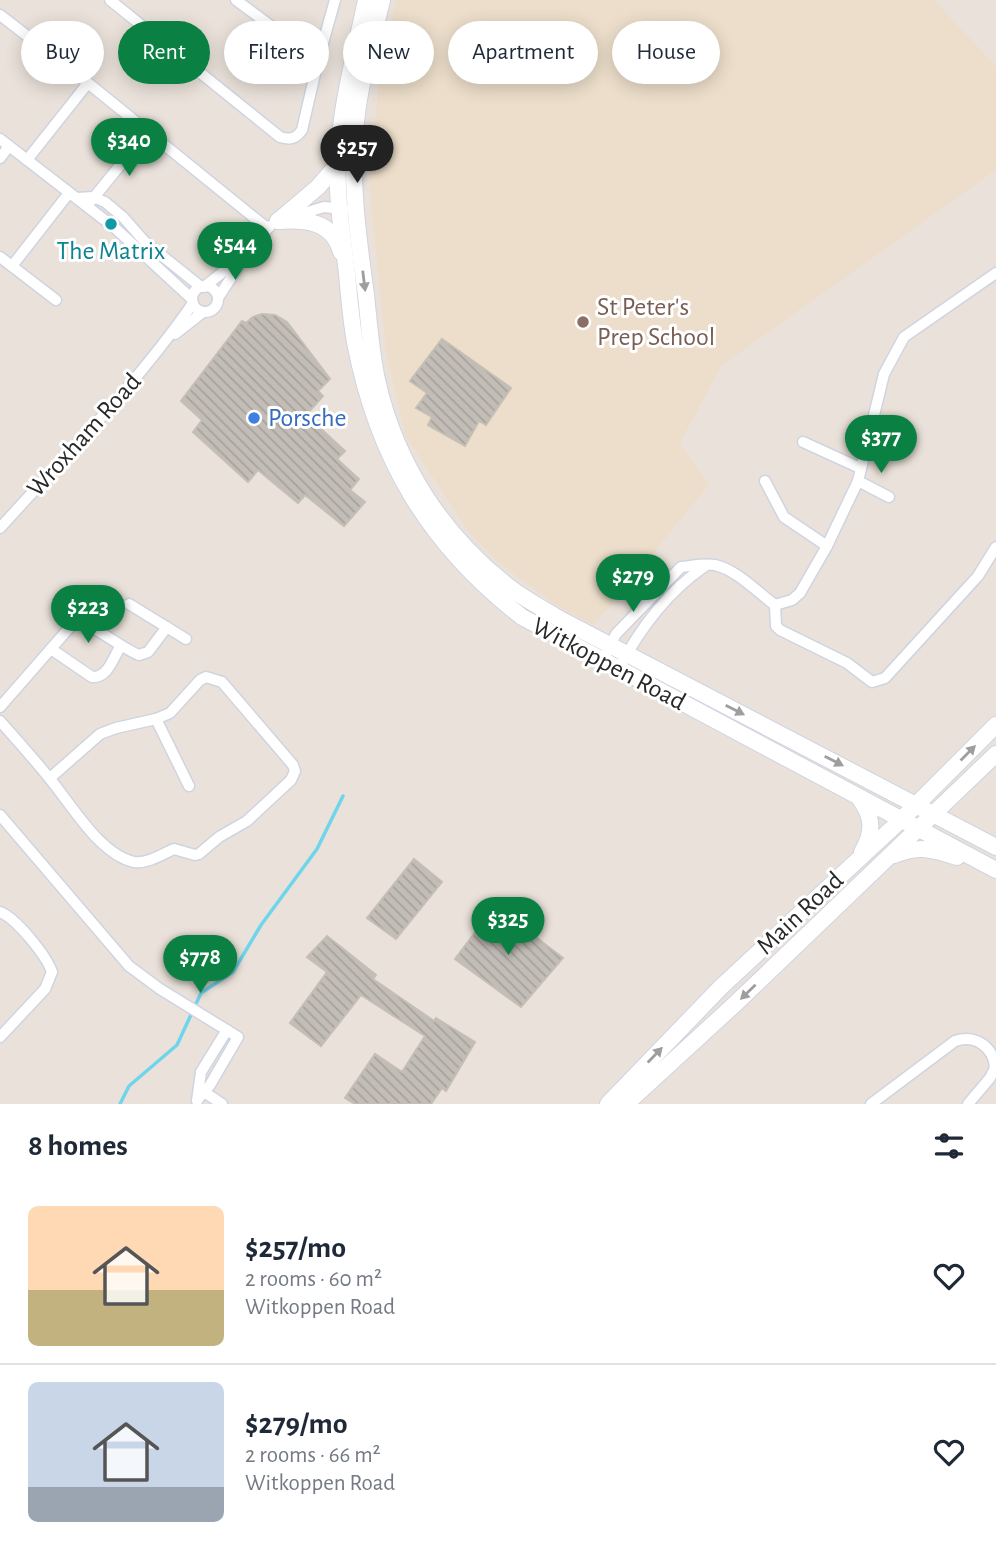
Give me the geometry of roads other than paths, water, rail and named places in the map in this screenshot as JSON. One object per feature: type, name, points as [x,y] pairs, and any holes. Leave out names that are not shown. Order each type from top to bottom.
[{"type":"main road","name":"Witkoppen Road","points":[[366,0],[342,120],[338,164],[339,208],[355,342],[373,414],[391,458],[416,506],[455,556],[508,596],[558,618],[996,846]]},
{"type":"main road","name":"Witkoppen Road","points":[[382,0],[355,135],[356,213],[377,377],[398,447],[417,484],[486,578]]},
{"type":"main road","points":[[272,224],[318,187],[338,164]]},
{"type":"main road","points":[[272,224],[303,219],[323,227],[339,243],[346,271]]},
{"type":"main road","name":"Witkoppen Road","points":[[508,596],[522,617],[994,869]]},
{"type":"main road","name":"Main Road","points":[[607,1104],[721,986],[902,819],[996,725]]},
{"type":"main road","name":"Main Road","points":[[626,1104],[735,1004],[996,754]]},
{"type":"main road","points":[[857,860],[868,841],[872,827],[870,814],[859,797]]},
{"type":"main road","points":[[890,857],[911,849],[924,848],[994,869]]},
{"type":"street","points":[[110,0],[123,4],[280,137],[296,137],[302,130],[313,84]]},
{"type":"street","points":[[236,0],[264,21]]},
{"type":"street","points":[[329,22],[335,0]]},
{"type":"street","points":[[1,18],[21,33]]},
{"type":"street","points":[[27,160],[87,84]]},
{"type":"street","points":[[89,84],[272,224]]},
{"type":"street","points":[[12,266],[148,131]]},
{"type":"street","points":[[0,158],[5,143],[81,198],[203,312],[213,309],[247,253],[272,224],[324,207],[356,213]]},
{"type":"street","points":[[81,198],[119,213],[145,242],[203,287],[214,290],[218,298]]},
{"type":"street","points":[[193,301],[195,292],[247,253]]},
{"type":"street","points":[[0,257],[57,300]]},
{"type":"street","points":[[775,605],[792,600],[800,593],[827,546],[858,481],[880,385],[904,337],[996,272]]},
{"type":"street","name":"Wroxham Road","points":[[0,528],[167,340],[193,301]]},
{"type":"street","name":"Wroxham Road","points":[[167,340],[203,312]]},
{"type":"street","points":[[803,442],[860,468]]},
{"type":"street","points":[[765,481],[784,517],[827,546]]},
{"type":"street","points":[[858,481],[889,497]]},
{"type":"street","points":[[602,661],[616,634],[681,567],[707,565],[721,568],[741,579],[775,605],[776,626],[780,631],[847,663],[867,680],[876,682],[885,678],[978,576],[996,547]]},
{"type":"street","points":[[618,670],[648,621],[690,577],[707,565]]},
{"type":"street","points":[[662,586],[670,597]]},
{"type":"street","points":[[129,604],[186,639]]},
{"type":"street","points":[[0,707],[69,627],[81,622],[137,655],[145,654],[167,626]]},
{"type":"street","points":[[51,649],[92,677],[98,677],[104,674],[120,647]]},
{"type":"street","points":[[0,721],[100,841],[133,862],[143,862],[174,849],[200,854],[219,837],[247,821],[295,775],[293,765],[217,679],[206,677],[200,680],[174,710],[156,719],[100,734],[50,778]]},
{"type":"street","points":[[156,719],[189,786]]},
{"type":"street","points":[[0,816],[115,951],[144,978],[238,1037],[199,1096]]},
{"type":"street","points":[[0,912],[12,919],[22,930],[49,964],[52,972],[44,989],[0,1037]]},
{"type":"street","points":[[199,1096],[204,1065],[227,1030]]},
{"type":"street","points":[[871,1104],[955,1041],[968,1039],[980,1042],[990,1050],[995,1069],[968,1104]]},
{"type":"street","points":[[199,1096],[222,1104]]},
{"type":"waterway","points":[[120,1104],[129,1086],[177,1045],[201,993],[233,972],[261,925],[317,849],[343,796]]},
{"type":"place","name":"The Matrix","points":[[111,224]]},
{"type":"place","name":"St Peter's Prep School","points":[[583,322]]},
{"type":"place","name":"Porsche","points":[[254,418]]}]
